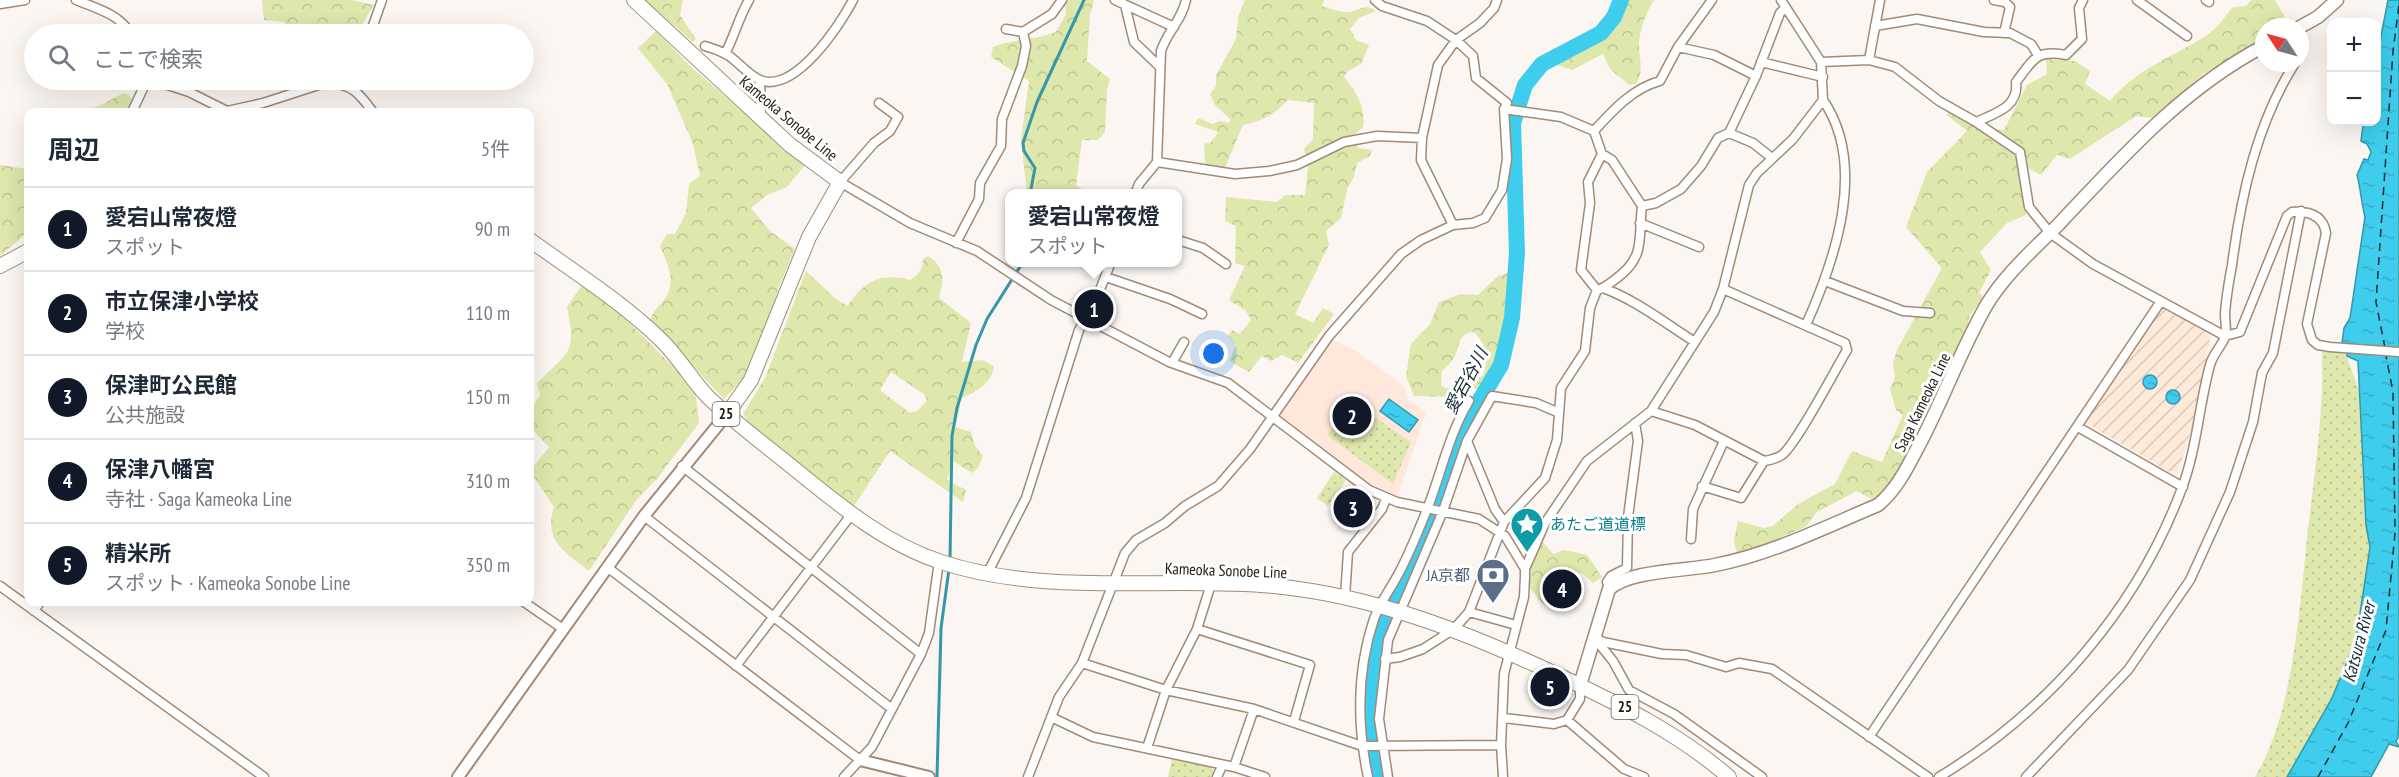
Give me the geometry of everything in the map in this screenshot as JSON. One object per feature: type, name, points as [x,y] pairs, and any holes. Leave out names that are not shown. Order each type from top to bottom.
[{"type":"main road","name":"Kameoka Sonobe Line","points":[[634,0],[655,17],[761,119],[840,182],[809,237],[751,380],[727,414]]},
{"type":"main road","points":[[2309,22],[2337,0]]},
{"type":"main road","name":"Saga Kameoka Line","points":[[1609,590],[1623,579],[1712,566],[1761,554],[1878,505],[1902,478],[1938,410],[1987,305],[2005,281],[2178,102],[2210,78],[2255,51]]},
{"type":"main road","name":"Kameoka Sonobe Line","points":[[534,243],[634,316],[663,342],[706,395],[727,414],[851,515],[894,541],[946,563],[1014,579],[1273,586],[1345,597],[1390,608],[1454,629],[1580,686],[1667,730],[1729,777]]},
{"type":"main road","points":[[0,266],[24,253]]},
{"type":"main road","points":[[1580,686],[1609,590]]},
{"type":"street","points":[[0,4],[25,0]]},
{"type":"street","points":[[76,0],[116,16],[125,24]]},
{"type":"street","points":[[374,24],[382,0]]},
{"type":"street","points":[[725,54],[732,40],[739,15],[749,0]]},
{"type":"street","points":[[705,46],[725,54],[760,80],[775,82],[791,76],[838,28],[854,0]]},
{"type":"street","points":[[1005,29],[1023,32],[1052,14],[1062,0]]},
{"type":"street","points":[[1115,0],[1174,27]]},
{"type":"street","points":[[1138,189],[1157,162],[1160,131],[1160,67],[1164,41],[1183,14],[1186,0]]},
{"type":"street","points":[[1028,777],[1059,697],[1082,663],[1125,553],[1136,540],[1165,524],[1185,506],[1218,486],[1250,449],[1329,336],[1401,254],[1421,240],[1453,225],[1473,223],[1485,218],[1503,190],[1507,159],[1507,103],[1476,78],[1473,56],[1456,40],[1427,21],[1382,6],[1375,0]]},
{"type":"street","points":[[1453,225],[1421,160],[1422,138],[1438,65],[1456,40],[1480,23],[1494,8],[1497,0]]},
{"type":"street","points":[[1594,131],[1625,101],[1644,87],[1660,81],[1677,47],[1712,0]]},
{"type":"street","points":[[1869,60],[1880,0]]},
{"type":"street","points":[[1994,0],[2005,1],[2010,7],[2004,33]]},
{"type":"street","points":[[1976,122],[2001,111],[2011,103],[2017,93],[2016,82],[2038,55],[2048,52],[2066,55],[2082,39],[2079,8],[2083,0]]},
{"type":"street","points":[[2137,0],[2187,36]]},
{"type":"street","points":[[1642,206],[1656,202],[1681,189],[1718,138],[1729,133],[1756,76],[1783,4]]},
{"type":"street","points":[[1783,4],[1809,40],[1821,62],[1823,100],[1839,129],[1847,176],[1837,238],[1825,281],[1806,324]]},
{"type":"street","points":[[1125,5],[1134,42],[1160,67]]},
{"type":"street","points":[[1875,26],[1900,24],[1917,19],[1984,32],[2004,33],[2022,38],[2031,44],[2038,55]]},
{"type":"street","points":[[956,243],[979,200],[980,183],[1001,146],[1002,119],[1022,66],[1026,46],[1023,32]]},
{"type":"street","points":[[1677,47],[1714,55],[1756,76]]},
{"type":"street","points":[[1821,62],[1869,60],[1895,67],[1939,101],[1976,122],[2020,152],[2029,207],[2050,233],[2092,264],[2225,336],[2240,332],[2287,216],[2292,212],[2301,211],[2314,214],[2325,226],[2326,233],[2307,324],[2308,334],[2318,345],[2399,352]]},
{"type":"street","points":[[1761,62],[1823,77]]},
{"type":"street","points":[[1938,777],[1981,751],[2046,696],[2083,655],[2140,576],[2183,487],[2201,421],[2210,366],[2215,351],[2225,336],[2232,261],[2245,188],[2269,113],[2290,72]]},
{"type":"street","points":[[760,80],[761,119]]},
{"type":"street","points":[[134,108],[142,90]]},
{"type":"street","points":[[183,90],[218,108]]},
{"type":"street","points":[[243,108],[300,90]]},
{"type":"street","points":[[354,90],[370,108]]},
{"type":"street","points":[[1503,777],[1501,745],[1504,718],[1504,674],[1524,597],[1525,569],[1545,523],[1587,461],[1651,411],[1713,312],[1723,289],[1749,185],[1792,139],[1823,100]]},
{"type":"street","points":[[879,102],[898,117],[890,131],[874,143],[840,182],[910,223],[977,251],[1019,279],[1086,318],[1172,363],[1228,383],[1369,490],[1386,499],[1479,519],[1509,541],[1525,569]]},
{"type":"street","points":[[1385,659],[1414,653],[1454,629],[1469,612],[1504,522],[1545,478],[1557,440],[1560,388],[1586,351],[1590,308],[1600,289],[1629,269],[1638,256],[1642,206],[1612,160],[1602,154],[1594,131],[1561,117],[1507,109]]},
{"type":"street","points":[[1729,133],[1753,143],[1772,158]]},
{"type":"street","points":[[1157,162],[1235,174],[1269,171],[1297,165],[1344,142],[1377,136],[1422,138]]},
{"type":"street","points":[[1602,154],[1588,182],[1590,203],[1581,270],[1600,289],[1628,297],[1642,309],[1695,342]]},
{"type":"street","points":[[2026,777],[2128,670],[2190,580],[2230,492],[2253,422],[2262,373],[2273,353],[2301,211]]},
{"type":"street","points":[[1640,223],[1699,247]]},
{"type":"street","points":[[1182,241],[1203,248],[1226,264]]},
{"type":"street","points":[[987,574],[1026,498],[1079,330],[1109,267]]},
{"type":"street","points":[[1106,277],[1170,299],[1202,314]]},
{"type":"street","points":[[1825,281],[1903,311],[1930,313]]},
{"type":"street","points":[[1651,411],[1695,424],[1764,461],[1773,459],[1789,448],[1846,350],[1845,343],[1723,289]]},
{"type":"street","points":[[1869,737],[2161,301]]},
{"type":"street","points":[[1172,363],[1184,342]]},
{"type":"street","points":[[1368,777],[1363,746],[1361,680],[1369,638],[1390,608],[1441,511],[1467,441],[1492,396],[1536,403],[1557,412]]},
{"type":"street","points":[[1388,777],[1380,746],[1379,719],[1390,608],[1405,562],[1429,508],[1456,423],[1469,401]]},
{"type":"street","points":[[458,777],[644,516],[682,466],[727,414]]},
{"type":"street","points":[[1609,590],[1606,582],[1611,576],[1627,568],[1628,517],[1638,441],[1635,423]]},
{"type":"street","points":[[2078,426],[2183,487]]},
{"type":"street","points":[[1467,441],[1495,509],[1504,522]]},
{"type":"street","points":[[1690,539],[1693,509],[1724,441]]},
{"type":"street","points":[[1702,486],[1741,498],[1764,461]]},
{"type":"street","points":[[682,466],[921,654]]},
{"type":"street","points":[[1345,597],[1348,552],[1383,509],[1386,499]]},
{"type":"street","points":[[736,666],[851,515]]},
{"type":"street","points":[[644,516],[892,709]]},
{"type":"street","points":[[844,777],[872,747],[921,654],[929,633],[946,563]]},
{"type":"street","points":[[607,567],[860,760],[929,777]]},
{"type":"street","points":[[1147,748],[1167,690],[1197,629],[1211,584]]},
{"type":"street","points":[[0,586],[24,604]]},
{"type":"street","points":[[27,606],[264,777]]},
{"type":"street","points":[[34,611],[37,606]]},
{"type":"street","points":[[530,606],[563,629]]},
{"type":"street","points":[[1469,612],[1516,625]]},
{"type":"street","points":[[1197,629],[1310,665],[1294,721]]},
{"type":"street","points":[[1594,637],[1603,642],[1662,654],[1686,655],[1726,667],[1739,663],[1772,669],[1928,777]]},
{"type":"street","points":[[1594,637],[1613,661],[1629,690],[1674,714],[1762,777]]},
{"type":"street","points":[[1082,663],[1167,690],[1254,709],[1363,746],[1501,745]]},
{"type":"street","points":[[1504,718],[1554,724],[1567,720],[1580,699],[1580,686]]},
{"type":"street","points":[[1234,767],[1254,709]]},
{"type":"street","points":[[1051,717],[1093,737],[1234,767],[1264,777]]},
{"type":"street","points":[[1567,720],[1624,769],[1644,777]]},
{"type":"street","points":[[1217,777],[1222,766]]},
{"type":"shaded area","points":[[2160,307],[2211,333],[2195,417],[2177,476],[2084,422]]},
{"type":"shaded area","points":[[1331,339],[1356,351],[1405,387],[1408,400],[1426,412],[1398,496],[1371,483],[1277,414]]},
{"type":"green space","points":[[262,0],[352,0],[374,5],[362,24],[286,24],[264,20]]},
{"type":"green space","points":[[645,0],[683,0],[680,15],[696,39],[693,42]]},
{"type":"green space","points":[[1064,0],[1094,0],[1090,15],[1087,61],[1110,79],[1107,90],[1105,132],[1098,140],[1082,140],[1076,185],[1082,189],[1027,189],[1021,140],[1029,81],[991,57],[993,47],[1056,32],[1066,14]]},
{"type":"green space","points":[[1245,0],[1324,0],[1322,6],[1341,11],[1351,12],[1368,7],[1376,11],[1359,18],[1350,29],[1356,40],[1369,45],[1361,64],[1348,71],[1344,77],[1356,94],[1363,113],[1363,127],[1354,135],[1358,148],[1372,150],[1370,156],[1357,163],[1354,177],[1347,189],[1341,218],[1326,231],[1329,245],[1295,314],[1313,323],[1323,308],[1334,314],[1298,363],[1282,355],[1271,361],[1262,356],[1249,372],[1229,361],[1236,345],[1228,336],[1232,330],[1240,334],[1251,320],[1246,311],[1229,300],[1245,266],[1235,263],[1236,226],[1225,221],[1226,197],[1277,202],[1285,195],[1305,195],[1308,167],[1304,149],[1313,139],[1314,103],[1288,100],[1268,116],[1243,125],[1225,168],[1205,166],[1204,144],[1211,142],[1219,132],[1195,124],[1198,118],[1213,124],[1219,121],[1229,123],[1231,120],[1215,105],[1210,94],[1216,86],[1216,75],[1236,39],[1238,17]]},
{"type":"green space","points":[[1621,0],[1654,0],[1644,20],[1640,35],[1641,68],[1636,84],[1629,85],[1610,69],[1603,54],[1572,70],[1549,62],[1550,52],[1567,49],[1602,27],[1611,30],[1614,28]]},
{"type":"green space","points":[[2251,0],[2275,0],[2285,18],[2255,18],[2255,45],[2203,74],[2153,118],[2136,116],[2070,159],[2057,155],[2041,175],[2020,164],[2026,215],[2007,223],[1980,252],[1991,270],[1979,293],[1984,297],[1969,316],[1968,328],[1946,372],[1926,396],[1929,414],[1899,472],[1874,500],[1857,491],[1817,512],[1805,527],[1748,552],[1737,554],[1734,541],[1738,521],[1764,528],[1773,526],[1798,504],[1835,484],[1852,451],[1882,462],[1903,415],[1896,410],[1890,389],[1895,377],[1893,363],[1897,350],[1942,268],[1906,227],[1927,172],[1967,131],[1947,115],[1949,110],[1981,129],[2004,130],[2027,85],[2047,74],[2046,59],[2075,61],[2090,71],[2085,84],[2110,101],[2143,72],[2211,32],[2233,7],[2246,6]]},
{"type":"green space","points":[[656,31],[691,67],[805,165],[787,187],[767,195],[751,208],[770,231],[795,249],[778,289],[765,338],[743,379],[724,399],[650,321],[653,313],[668,294],[671,281],[660,246],[667,234],[675,234],[686,213],[689,184],[700,176],[693,144],[667,84],[638,48]]},
{"type":"green space","points":[[123,93],[129,95],[133,100],[128,108],[92,108]]},
{"type":"green space","points":[[0,165],[24,168],[24,235],[0,256]]},
{"type":"green space","points":[[928,256],[940,269],[942,285],[939,298],[971,323],[962,362],[982,360],[994,366],[986,384],[957,400],[960,407],[955,427],[971,432],[975,446],[983,456],[978,468],[972,473],[953,461],[947,480],[966,490],[963,502],[890,451],[854,506],[752,428],[743,414],[765,378],[806,271],[836,299],[848,306],[860,290],[874,281],[891,277],[910,280],[918,274],[923,259]],"holes":[[[891,372],[925,395],[927,401],[917,411],[910,413],[880,390]]]},
{"type":"green space","points":[[1508,273],[1503,342],[1483,390],[1469,388],[1465,382],[1483,376],[1485,369],[1486,352],[1474,332],[1462,337],[1454,358],[1442,371],[1441,386],[1456,391],[1462,397],[1414,396],[1406,376],[1411,344],[1430,324],[1439,302],[1461,294],[1478,295],[1498,276]]},
{"type":"green space","points":[[582,285],[619,312],[695,389],[699,423],[657,479],[637,499],[589,571],[558,545],[551,529],[554,507],[534,477],[534,466],[549,447],[534,431],[534,405],[540,395],[537,383],[568,351],[571,334],[567,307]]},
{"type":"green space","points":[[2322,352],[2345,352],[2360,393],[2365,459],[2366,525],[2370,547],[2365,583],[2356,640],[2332,698],[2287,777],[2255,777],[2279,722],[2293,657],[2318,441],[2322,397]]},
{"type":"green space","points":[[1352,402],[1411,442],[1393,484],[1327,435]]},
{"type":"green space","points":[[1334,472],[1346,480],[1328,506],[1317,498]]},
{"type":"green space","points":[[1542,541],[1553,554],[1564,550],[1587,555],[1602,577],[1593,583],[1583,574],[1574,571],[1566,583],[1555,581],[1558,604],[1551,607],[1543,604],[1528,586],[1532,566]]},
{"type":"green space","points":[[1172,759],[1211,767],[1214,772],[1212,777],[1168,777]]},
{"type":"water","name":"Katsura River","points":[[2388,0],[2399,0],[2399,717],[2396,741],[2399,747],[2389,744],[2371,777],[2287,777],[2332,698],[2356,640],[2370,547],[2366,525],[2358,361],[2347,356],[2347,346],[2342,343],[2344,328],[2350,318],[2365,217],[2357,175],[2364,159],[2368,160],[2371,152],[2367,144],[2361,141],[2363,126],[2381,126],[2381,36]]},
{"type":"water","points":[[2147,375],[2153,375],[2157,382],[2153,389],[2147,389],[2143,385],[2143,379]]},
{"type":"water","points":[[2170,390],[2176,390],[2180,397],[2176,404],[2170,404],[2166,400],[2166,394]]},
{"type":"water","points":[[1389,399],[1418,420],[1409,432],[1380,411]]},
{"type":"waterway","points":[[1031,189],[1035,168],[1024,151],[1023,143],[1037,102],[1084,0]]},
{"type":"waterway","name":"愛宕谷川","points":[[1379,777],[1371,728],[1374,656],[1383,623],[1422,543],[1463,428],[1501,365],[1512,318],[1517,253],[1513,123],[1525,85],[1542,64],[1601,33],[1614,17],[1621,0]]},
{"type":"waterway","points":[[950,560],[952,436],[957,408],[976,345],[987,319],[1020,267]]},
{"type":"waterway","points":[[937,777],[941,628],[949,569]]},
{"type":"ferry route","points":[[2385,348],[2376,302],[2393,51],[2399,5]]},
{"type":"ferry route","points":[[2318,777],[2348,723],[2386,630],[2395,533],[2393,392],[2386,356]]},
{"type":"place","name":"愛宕山常夜燈","points":[[1094,309]]},
{"type":"place","name":"市立保津小学校","points":[[1352,416]]},
{"type":"place","name":"保津町公民館","points":[[1353,508]]},
{"type":"place","name":"あたご道道標","points":[[1527,553]]},
{"type":"place","name":"保津八幡宮","points":[[1562,589]]},
{"type":"place","name":"JA京都","points":[[1493,604]]},
{"type":"place","name":"精米所","points":[[1550,687]]}]
